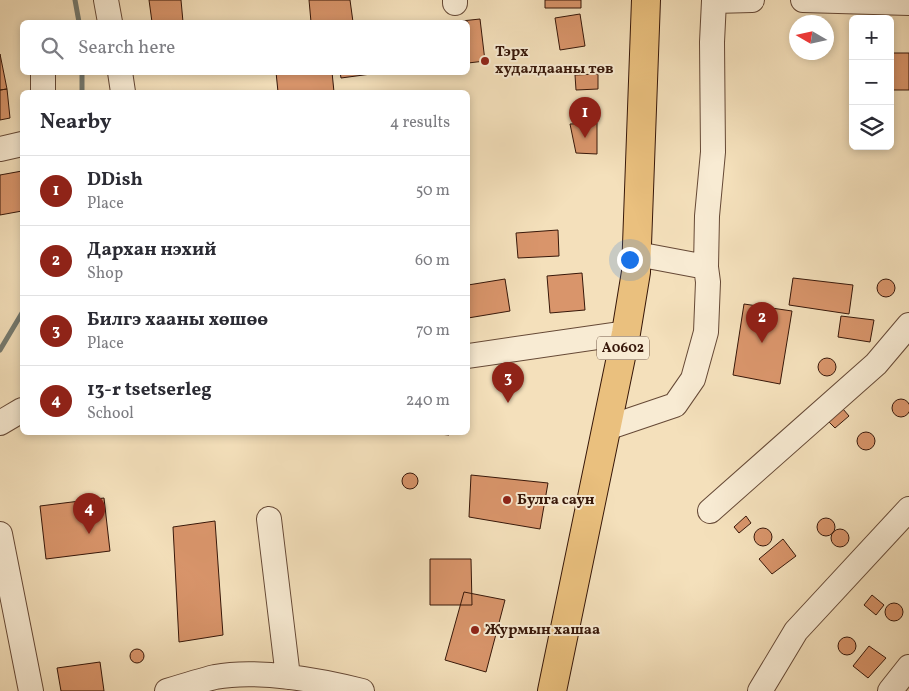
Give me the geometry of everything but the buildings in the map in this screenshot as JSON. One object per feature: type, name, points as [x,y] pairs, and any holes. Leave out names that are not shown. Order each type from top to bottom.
[{"type":"highway","name":"A0602","points":[[552,691],[626,333],[636,272],[646,0]]},
{"type":"street","points":[[106,0],[110,20]]},
{"type":"street","points":[[606,428],[675,406],[693,379],[706,332],[708,282],[706,268],[707,216],[712,152],[714,1],[752,0]]},
{"type":"street","points":[[803,0],[909,3]]},
{"type":"street","points":[[42,75],[43,90]]},
{"type":"street","points":[[120,75],[123,90]]},
{"type":"street","points":[[0,149],[20,144]]},
{"type":"street","points":[[637,254],[706,268]]},
{"type":"street","points":[[710,510],[876,364],[909,325]]},
{"type":"street","points":[[470,356],[626,333]]},
{"type":"street","points":[[0,423],[20,411]]},
{"type":"street","points":[[0,431],[20,428]]},
{"type":"street","points":[[760,691],[796,631],[909,509]]},
{"type":"street","points":[[269,519],[288,677]]},
{"type":"street","points":[[0,534],[31,691]]},
{"type":"street","points":[[890,691],[909,667]]},
{"type":"street","points":[[167,691],[216,677],[253,674],[288,677],[362,691]]},
{"type":"waterway","points":[[75,0],[79,20]]},
{"type":"waterway","points":[[82,75],[82,90]]},
{"type":"waterway","points":[[0,350],[20,316]]},
{"type":"place","name":"Тэрх худалдааны төв","points":[[485,61]]},
{"type":"place","name":"DDish","points":[[585,138]]},
{"type":"place","name":"Дархан нэхий","points":[[762,343]]},
{"type":"place","name":"Билгэ хааны хөшөө","points":[[508,403]]},
{"type":"place","name":"Булга саун","points":[[507,500]]},
{"type":"place","name":"13-r tsetserleg","points":[[89,534]]},
{"type":"place","name":"Журмын хашаа","points":[[475,630]]}]
